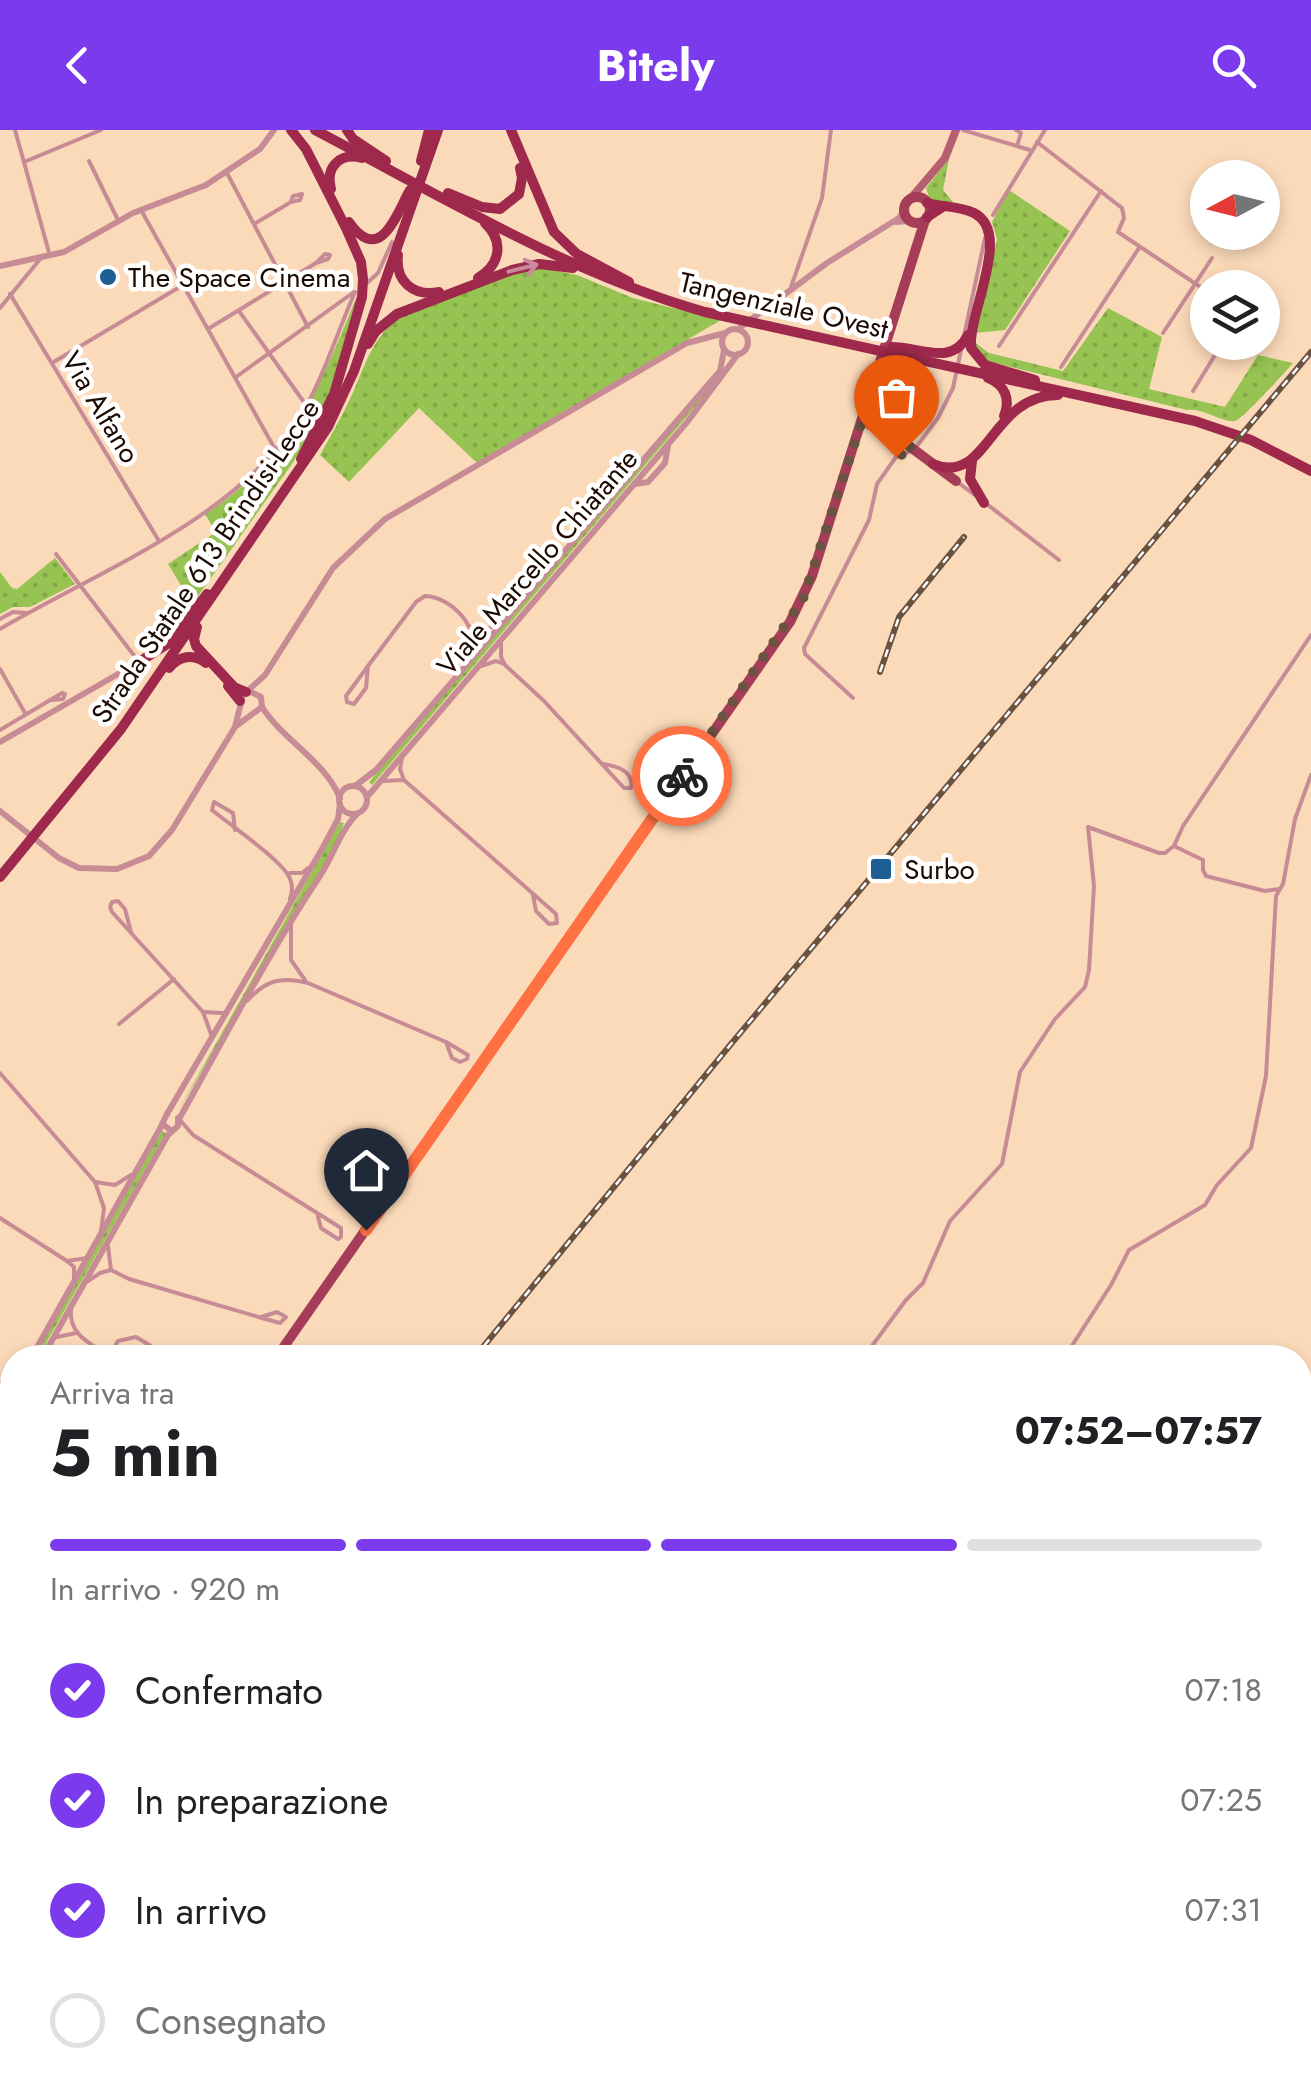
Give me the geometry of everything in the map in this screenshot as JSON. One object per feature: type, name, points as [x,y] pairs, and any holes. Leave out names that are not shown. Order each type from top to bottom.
[{"type":"highway","points":[[292,130],[306,149],[358,252],[364,279],[334,394],[301,458]]},
{"type":"highway","points":[[316,130],[389,166]]},
{"type":"highway","points":[[326,130],[389,166]]},
{"type":"highway","points":[[347,130],[389,166]]},
{"type":"highway","points":[[424,161],[435,130]]},
{"type":"highway","points":[[447,195],[491,209],[514,202],[522,178],[508,130]]},
{"type":"highway","points":[[508,130],[554,232],[577,254],[629,282]]},
{"type":"highway","points":[[389,166],[351,156],[338,160],[330,170],[331,188],[354,230],[372,237],[390,230],[410,190]]},
{"type":"highway","name":"Strada Statale 613 Brindisi-Lecce","points":[[0,867],[115,726],[301,458],[346,374],[410,190],[424,161]]},
{"type":"highway","name":"Strada Statale 613 Brindisi-Lecce","points":[[0,877],[139,703],[313,452],[342,399],[424,161]]},
{"type":"highway","name":"Tangenziale Ovest","points":[[389,166],[629,282],[705,309],[1227,425],[1311,468]]},
{"type":"highway","points":[[412,204],[398,268],[412,290],[433,294],[483,276],[494,264],[498,248],[489,226],[447,195]]},
{"type":"highway","name":"Tangenziale Ovest","points":[[447,195],[599,275],[644,294],[1177,414]]},
{"type":"highway","points":[[927,202],[964,209],[981,218],[992,235],[970,348],[980,362],[1036,380]]},
{"type":"highway","points":[[916,218],[945,206]]},
{"type":"highway","points":[[342,399],[368,344],[389,319],[522,267],[567,266],[644,294]]},
{"type":"highway","points":[[892,348],[945,354],[961,347],[971,330]]},
{"type":"highway","points":[[962,368],[995,381],[1004,390],[1008,407],[999,426]]},
{"type":"highway","points":[[956,481],[999,426],[1022,404],[1048,395],[1133,406]]},
{"type":"highway","points":[[933,464],[948,469],[969,465]]},
{"type":"highway","points":[[969,465],[973,487],[984,503]]},
{"type":"highway","points":[[228,575],[194,630],[194,639],[244,697]]},
{"type":"highway","points":[[139,662],[173,638],[207,594]]},
{"type":"highway","points":[[139,703],[151,694],[172,664],[188,657],[209,665],[244,697]]},
{"type":"main road","points":[[285,1345],[790,622],[812,576],[916,252],[918,236],[912,198],[946,158],[959,130]]},
{"type":"main road","points":[[916,218],[927,202],[924,191],[928,178]]},
{"type":"main road","points":[[912,198],[927,202]]},
{"type":"main road","points":[[875,378],[880,416],[892,434]]},
{"type":"main road","points":[[864,415],[880,416]]},
{"type":"main road","points":[[864,415],[870,425],[892,434],[956,481]]},
{"type":"main road","points":[[849,460],[863,438],[872,433],[892,434]]},
{"type":"street","points":[[15,130],[46,257]]},
{"type":"street","points":[[24,162],[101,130]]},
{"type":"street","points":[[0,263],[16,263],[71,249],[118,220],[196,190],[260,149],[274,130]]},
{"type":"street","points":[[790,291],[822,198],[831,130]]},
{"type":"street","points":[[959,130],[1030,150]]},
{"type":"street","points":[[1016,130],[1020,133],[1017,146]]},
{"type":"street","points":[[993,215],[1045,130]]},
{"type":"street","points":[[1037,142],[1124,212],[1118,232],[1190,281]]},
{"type":"street","points":[[89,161],[118,220]]},
{"type":"street","points":[[227,173],[308,327]]},
{"type":"street","points":[[999,346],[1101,192]]},
{"type":"street","points":[[254,224],[291,202]]},
{"type":"street","points":[[142,210],[275,449]]},
{"type":"street","points":[[0,811],[50,852],[80,868],[104,871],[149,856],[172,830],[234,726],[244,697],[265,675],[332,568],[384,519],[697,339],[738,329],[901,216],[916,218]]},
{"type":"street","points":[[853,698],[804,654],[804,648],[869,520],[877,484],[896,457],[914,450],[954,388],[986,233]]},
{"type":"street","points":[[236,378],[370,281],[392,242]]},
{"type":"street","points":[[1061,367],[1139,248]]},
{"type":"street","points":[[0,308],[46,257]]},
{"type":"street","points":[[1204,270],[1212,258]]},
{"type":"street","points":[[208,329],[316,263]]},
{"type":"street","points":[[797,270],[810,276]]},
{"type":"street","points":[[52,363],[184,285]]},
{"type":"street","points":[[1162,333],[1190,290]]},
{"type":"street","points":[[0,629],[159,541],[226,496],[275,449],[306,405],[355,292]]},
{"type":"street","name":"Via Alfano","points":[[10,294],[159,541]]},
{"type":"street","points":[[239,311],[306,405]]},
{"type":"street","name":"Viale Marcello Chiatante","points":[[49,1345],[348,824],[364,809],[367,796],[668,444],[747,345],[746,336],[760,313]]},
{"type":"street","points":[[738,329],[746,336]]},
{"type":"street","name":"Viale Marcello Chiatante","points":[[38,1345],[322,849],[338,819],[340,801],[352,786],[376,770],[720,371],[725,333]]},
{"type":"street","points":[[697,339],[738,354]]},
{"type":"street","points":[[1194,391],[1212,360]]},
{"type":"street","points":[[956,481],[1059,560]]},
{"type":"street","points":[[0,742],[139,662],[56,554]]},
{"type":"street","points":[[368,666],[366,688],[354,704],[347,702],[346,696],[368,666],[416,602],[426,596],[444,601],[470,627],[475,642],[468,662]]},
{"type":"street","points":[[0,619],[14,612],[28,613]]},
{"type":"street","points":[[470,627],[483,631],[502,622]]},
{"type":"street","points":[[872,1345],[923,1283],[950,1221],[1002,1164],[1020,1072],[1055,1019],[1085,987],[1090,970],[1094,886],[1088,827],[1159,854],[1174,846],[1311,635]]},
{"type":"street","points":[[504,636],[500,652],[505,664],[544,700],[624,788],[631,788],[631,778],[621,767],[603,764]]},
{"type":"street","points":[[473,672],[490,662],[505,664]]},
{"type":"street","points":[[0,670],[26,714]]},
{"type":"street","points":[[234,726],[258,711],[265,675]]},
{"type":"street","points":[[244,697],[262,697]]},
{"type":"street","points":[[244,697],[246,713],[258,711],[270,720],[328,778],[348,813],[357,814]]},
{"type":"street","points":[[0,730],[52,700]]},
{"type":"street","points":[[405,750],[400,769],[404,780],[556,914],[557,922],[549,924],[536,912],[533,895]]},
{"type":"street","points":[[1072,1345],[1129,1250],[1204,1205],[1216,1184],[1251,1148],[1264,1098],[1280,889],[1295,819],[1311,775]]},
{"type":"street","points":[[328,778],[367,796]]},
{"type":"street","points":[[378,782],[404,780]]},
{"type":"street","points":[[236,830],[233,813],[214,802],[212,810],[236,830],[286,871],[293,892],[289,908]]},
{"type":"street","points":[[1174,846],[1204,860],[1206,876],[1264,890],[1280,889]]},
{"type":"street","points":[[286,871],[302,873],[322,849]]},
{"type":"street","points":[[131,932],[124,910],[118,902],[112,902],[112,912],[203,1012],[212,1030],[207,1050]]},
{"type":"street","points":[[292,921],[292,960],[308,984]]},
{"type":"street","points":[[246,1003],[259,988],[280,978],[308,984],[446,1042],[466,1051],[467,1060],[452,1058],[446,1042]]},
{"type":"street","points":[[119,1024],[174,979]]},
{"type":"street","points":[[203,1012],[218,1015],[231,1008]]},
{"type":"street","points":[[0,1073],[95,1182],[104,1208],[100,1236]]},
{"type":"street","points":[[167,1114],[174,1114],[193,1135],[341,1228],[342,1238],[321,1228],[317,1213]]},
{"type":"street","points":[[162,1124],[166,1129],[193,1135]]},
{"type":"street","points":[[95,1182],[115,1185],[138,1170]]},
{"type":"street","points":[[0,1218],[68,1260],[74,1267],[74,1281]]},
{"type":"street","points":[[109,1240],[112,1270],[128,1279],[260,1318]]},
{"type":"street","points":[[68,1260],[87,1258]]},
{"type":"street","points":[[82,1286],[96,1275],[112,1270]]},
{"type":"street","points":[[72,1305],[70,1320],[76,1334],[92,1345]]},
{"type":"street","points":[[51,1341],[63,1334],[76,1334]]},
{"type":"street","points":[[116,1345],[136,1337],[149,1345]]},
{"type":"green space","points":[[949,159],[943,190],[953,202],[931,202],[926,188]]},
{"type":"green space","points":[[1009,190],[1070,231],[1005,330],[974,333],[997,239],[992,222]]},
{"type":"green space","points":[[543,268],[577,275],[633,298],[721,320],[477,463],[419,408],[349,482],[320,455],[371,352],[392,323],[403,315],[512,274]]},
{"type":"green space","points":[[357,296],[326,404],[294,461],[196,599],[185,592],[168,564],[216,532],[205,514],[261,469],[282,445],[315,391]]},
{"type":"green space","points":[[1108,308],[1162,337],[1149,389],[1225,407],[1255,360],[1293,363],[1246,413],[1230,421],[990,362],[982,359],[973,341],[989,353],[1063,371]]},
{"type":"green space","points":[[718,380],[372,785],[369,782]]},
{"type":"green space","points":[[55,558],[75,584],[30,607],[13,607],[0,614],[0,572],[17,589]]},
{"type":"green space","points":[[340,822],[344,823],[336,844],[177,1113]]},
{"type":"green space","points":[[162,1131],[166,1133],[45,1345],[41,1345]]},
{"type":"railway","points":[[485,1345],[731,1044],[1311,352]]},
{"type":"railway","points":[[880,672],[899,617],[964,537]]},
{"type":"way so far","points":[[682,776],[803,599],[864,415],[880,416],[914,450],[896,457]]},
{"type":"place","name":"The Space Cinema","points":[[108,277]]},
{"type":"place","name":"Surbo","points":[[881,869]]},
{"type":"route","points":[[366,1230],[682,776]]}]
